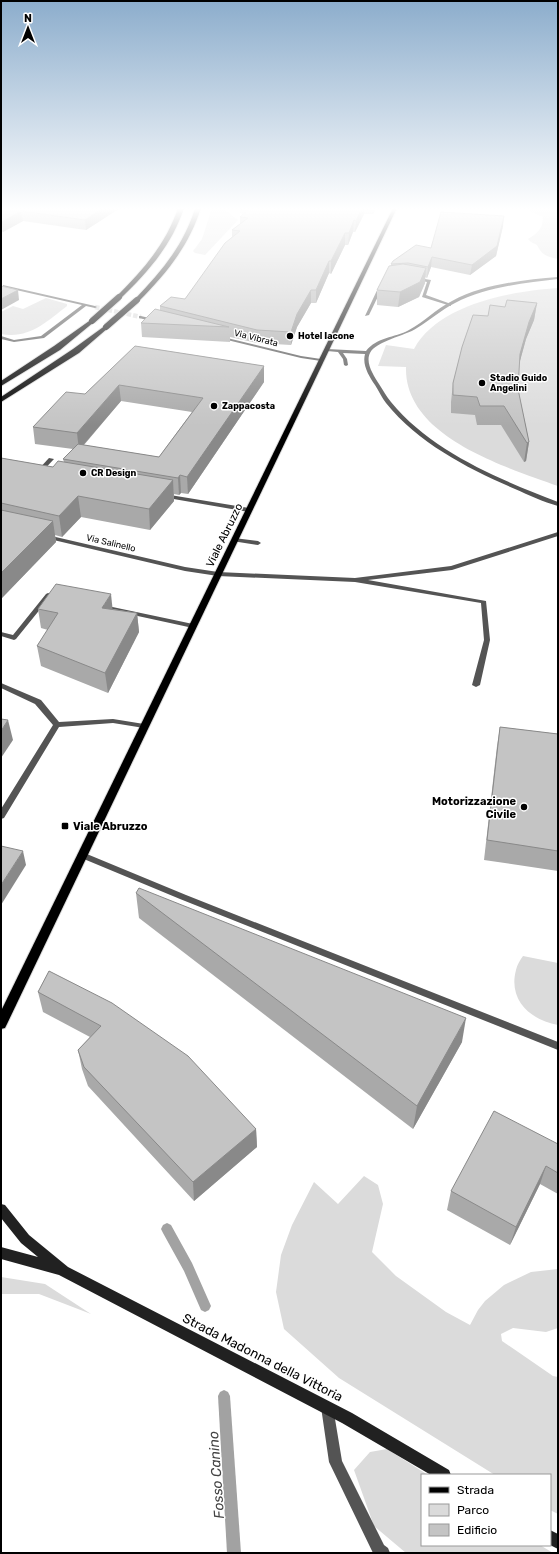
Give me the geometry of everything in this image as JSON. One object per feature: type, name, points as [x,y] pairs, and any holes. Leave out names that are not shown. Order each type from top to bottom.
[{"type":"highway","points":[[1,384],[57,348],[92,321],[135,281]]},
{"type":"highway","points":[[1,400],[76,351],[137,300],[154,281]]},
{"type":"main road","name":"Viale Abruzzo","points":[[1,1024],[360,281]]},
{"type":"street","points":[[367,315],[384,281]]},
{"type":"street","points":[[427,281],[429,281],[424,296],[449,305]]},
{"type":"street","points":[[531,281],[494,287],[449,305],[410,332],[374,343],[367,353],[367,367],[376,386],[400,417],[423,437],[511,486],[558,504]]},
{"type":"street","points":[[4,286],[95,307]]},
{"type":"street","points":[[1,337],[14,341],[42,336],[85,305]]},
{"type":"street","points":[[141,317],[164,323]]},
{"type":"street","name":"Via Vibrata","points":[[217,336],[301,357],[322,360]]},
{"type":"street","points":[[326,350],[367,353]]},
{"type":"street","points":[[340,351],[345,359],[346,365]]},
{"type":"street","points":[[44,476],[36,475],[51,459]]},
{"type":"street","points":[[154,494],[249,510]]},
{"type":"street","points":[[355,580],[452,568],[558,534]]},
{"type":"street","name":"Via Salinello","points":[[40,535],[185,570],[218,574],[355,580]]},
{"type":"street","points":[[234,540],[258,543]]},
{"type":"street","points":[[355,580],[484,602],[487,640],[476,685]]},
{"type":"street","points":[[1,634],[14,638],[48,595],[63,598]]},
{"type":"street","points":[[92,604],[192,626]]},
{"type":"street","points":[[1,685],[38,702],[57,725]]},
{"type":"street","points":[[57,725],[113,721],[144,726]]},
{"type":"street","points":[[1,816],[57,725]]},
{"type":"street","points":[[82,855],[190,900],[558,1046]]},
{"type":"street","name":"Strada Madonna della Vittoria","points":[[1,1209],[25,1239],[64,1271]]},
{"type":"street","name":"Strada Madonna della Vittoria","points":[[1,1253],[64,1271],[327,1407],[442,1474]]},
{"type":"street","points":[[327,1407],[336,1462],[379,1550],[383,1553]]},
{"type":"green space","name":"Stadio Guido Angelini","points":[[558,288],[558,486],[512,469],[462,446],[440,430],[422,412],[410,391],[406,367],[378,366],[386,345],[414,349],[425,334],[440,321],[458,311],[478,303],[519,292]]},
{"type":"green space","points":[[46,298],[67,304],[67,306],[45,323],[29,332],[11,335],[1,334],[1,312],[13,306],[23,309]]},
{"type":"green space","points":[[523,956],[558,963],[558,1025],[538,1019],[524,1007],[518,999],[514,981],[517,966]]},
{"type":"green space","points":[[364,1176],[378,1185],[383,1204],[372,1252],[396,1276],[446,1312],[470,1325],[485,1301],[504,1285],[531,1272],[558,1269],[558,1328],[546,1332],[513,1328],[501,1334],[502,1341],[553,1376],[558,1377],[558,1514],[551,1510],[551,1474],[493,1474],[339,1378],[284,1329],[276,1292],[281,1255],[292,1225],[314,1182],[338,1204]]},
{"type":"green space","points":[[1,1277],[45,1284],[91,1314],[39,1294],[1,1294]]},
{"type":"green space","points":[[387,1449],[426,1474],[421,1474],[421,1546],[542,1546],[553,1553],[406,1553],[374,1526],[354,1470],[370,1452]]},
{"type":"building","points":[[198,281],[320,281],[316,290],[311,290],[297,314],[291,332],[257,330],[160,306],[171,297],[185,299]]},
{"type":"building","points":[[382,281],[421,281],[400,292],[377,290]]},
{"type":"building","points":[[1,286],[18,290],[1,299]]},
{"type":"building","points":[[507,300],[537,303],[529,322],[520,354],[518,389],[529,442],[527,443],[504,406],[480,406],[477,397],[453,395],[453,383],[462,347],[473,315],[488,316],[490,305],[505,307]]},
{"type":"building","points":[[155,309],[229,327],[141,323]]},
{"type":"building","points":[[135,346],[264,366],[187,477],[180,475],[178,478],[63,459],[78,444],[159,457],[203,398],[119,385],[77,433],[33,427],[66,392],[85,394]]},
{"type":"building","points":[[1,458],[53,467],[58,461],[173,480],[149,509],[78,496],[59,516],[1,503]]},
{"type":"building","points":[[1,510],[53,521],[1,573]]},
{"type":"building","points":[[56,584],[111,594],[102,608],[137,613],[105,673],[37,646],[58,613],[38,609]]},
{"type":"building","points":[[1,719],[8,720],[1,731]]},
{"type":"building","name":"Motorizzazione Civile","points":[[500,727],[558,734],[558,851],[487,840]]},
{"type":"building","points":[[1,846],[23,851],[1,885]]},
{"type":"building","points":[[139,888],[466,1018],[417,1106],[136,893]]},
{"type":"building","points":[[49,971],[112,1003],[188,1056],[256,1129],[193,1182],[84,1067],[78,1050],[101,1026],[38,992]]},
{"type":"building","points":[[494,1111],[558,1144],[558,1173],[546,1166],[516,1227],[451,1191]]},
{"type":"waterway","name":"Fosso Canino","points":[[167,1229],[188,1267],[205,1306]]},
{"type":"waterway","name":"Fosso Canino","points":[[224,1396],[234,1553]]},
{"type":"tunnel","points":[[95,307],[141,317]]},
{"type":"place","name":"Hotel Iacone","points":[[290,336]]},
{"type":"place","name":"Stadio Guido Angelini","points":[[482,383]]},
{"type":"place","name":"Zappacosta","points":[[214,406]]},
{"type":"place","name":"CR Design","points":[[83,473]]},
{"type":"place","name":"Motorizzazione Civile","points":[[524,807]]},
{"type":"place","name":"Viale Abruzzo","points":[[65,826]]}]
